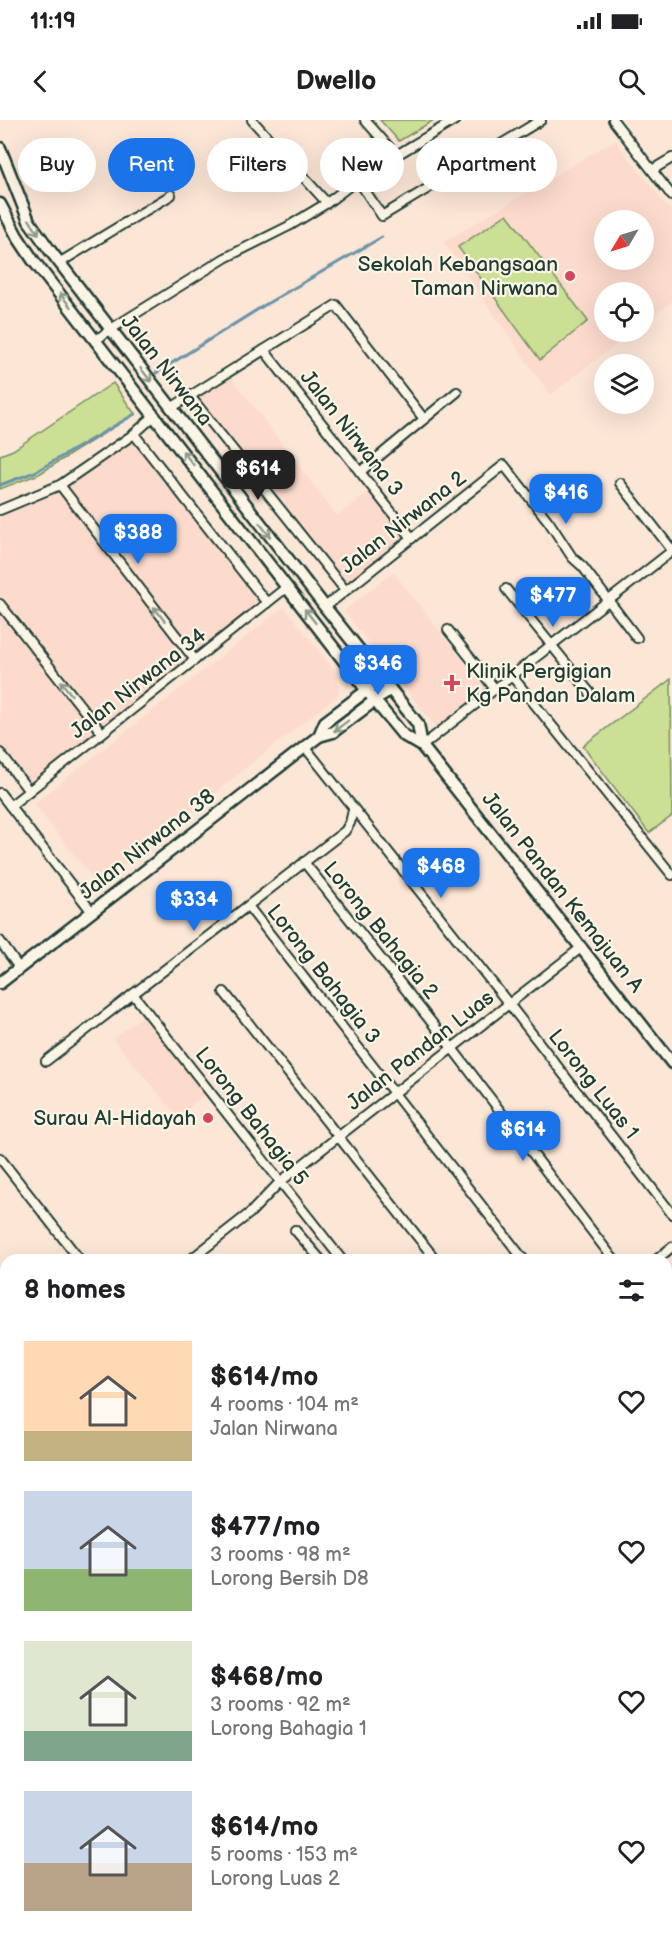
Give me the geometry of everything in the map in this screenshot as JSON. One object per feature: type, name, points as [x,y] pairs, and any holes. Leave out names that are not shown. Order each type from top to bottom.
[{"type":"street","points":[[252,120],[327,203]]},
{"type":"street","points":[[365,120],[381,138]]},
{"type":"street","points":[[404,150],[455,120]]},
{"type":"street","points":[[366,192],[382,216],[541,120]]},
{"type":"street","points":[[613,120],[672,195]]},
{"type":"street","name":"Jalan Nirwana","points":[[0,148],[29,221],[59,263],[390,689]]},
{"type":"street","points":[[652,170],[672,158]]},
{"type":"street","points":[[96,340],[225,258],[289,226],[342,192]]},
{"type":"street","points":[[59,263],[171,195]]},
{"type":"street","points":[[2,207],[21,202]]},
{"type":"street","name":"Jalan Nirwana","points":[[2,207],[33,260],[375,701]]},
{"type":"street","points":[[171,408],[336,305],[424,419]]},
{"type":"street","name":"Jalan Nirwana 3","points":[[264,350],[412,538]]},
{"type":"street","points":[[360,472],[457,392]]},
{"type":"street","points":[[190,396],[345,590]]},
{"type":"street","points":[[0,510],[60,485],[134,434],[155,415]]},
{"type":"street","points":[[134,434],[267,603]]},
{"type":"street","name":"Jalan Nirwana 2","points":[[325,607],[504,465],[549,522],[572,557],[583,567],[608,601]]},
{"type":"street","points":[[422,746],[672,550],[620,483]]},
{"type":"street","points":[[60,485],[195,660]]},
{"type":"street","name":"Jalan Nirwana 34","points":[[10,806],[287,587]]},
{"type":"street","points":[[506,589],[591,694]]},
{"type":"street","points":[[608,601],[637,638]]},
{"type":"street","points":[[0,604],[102,734]]},
{"type":"street","points":[[448,630],[495,689]]},
{"type":"street","points":[[512,676],[672,875]]},
{"type":"street","points":[[353,700],[357,692],[357,678]]},
{"type":"street","name":"Jalan Nirwana 38","points":[[319,736],[325,722],[382,679]]},
{"type":"street","name":"Jalan Nirwana 38","points":[[0,983],[319,736],[333,732],[390,689]]},
{"type":"street","name":"Jalan Pandan Kemajuan A","points":[[390,689],[418,724],[422,746]]},
{"type":"street","name":"Jalan Pandan Kemajuan A","points":[[375,701],[403,735],[422,746],[582,947],[668,1048],[672,1063]]},
{"type":"street","points":[[361,711],[378,710],[387,715]]},
{"type":"street","name":"Lorong Luas 1","points":[[305,747],[672,1214]]},
{"type":"street","points":[[0,753],[29,791]]},
{"type":"street","points":[[0,793],[92,912]]},
{"type":"street","points":[[46,1061],[345,831],[350,823],[353,810]]},
{"type":"street","name":"Lorong Bahagia 2","points":[[304,862],[452,1048],[609,1254]]},
{"type":"street","name":"Lorong Bahagia 3","points":[[248,906],[519,1254]]},
{"type":"street","points":[[0,941],[20,968]]},
{"type":"street","name":"Jalan Pandan Luas","points":[[198,1254],[250,1213],[280,1182],[582,947]]},
{"type":"street","points":[[224,992],[431,1254]]},
{"type":"street","name":"Lorong Bahagia 5","points":[[133,994],[337,1254]]},
{"type":"street","points":[[0,1158],[75,1254]]},
{"type":"street","points":[[295,1230],[316,1254]]},
{"type":"shaded area","name":"Sekolah Kebangsaan Taman Nirwana","points":[[615,140],[672,213],[672,301],[654,315],[654,282],[594,282],[594,342],[619,342],[603,354],[594,354],[594,361],[550,395],[444,242],[528,192],[557,192],[557,175]]},
{"type":"shaded area","points":[[230,376],[337,516],[370,491],[407,537],[346,586],[197,398]]},
{"type":"shaded area","points":[[133,441],[261,603],[30,785],[0,747],[0,516],[60,492]]},
{"type":"shaded area","points":[[393,572],[485,688],[436,727],[344,611]]},
{"type":"shaded area","points":[[284,607],[338,675],[338,695],[98,885],[34,804]]},
{"type":"shaded area","points":[[144,1015],[206,1093],[178,1117],[113,1039]]},
{"type":"green space","points":[[380,120],[434,120],[404,138],[396,138]]},
{"type":"green space","points":[[507,214],[588,321],[540,360],[458,247]]},
{"type":"green space","points":[[113,383],[135,414],[39,474],[0,489],[0,455],[13,450]]},
{"type":"green space","points":[[671,679],[672,816],[649,833],[583,746]]},
{"type":"waterway","points":[[156,373],[268,303],[382,237]]},
{"type":"waterway","points":[[0,485],[35,472],[135,414]]},
{"type":"place","name":"Sekolah Kebangsaan Taman Nirwana","points":[[570,276]]},
{"type":"place","name":"Klinik Pergigian Kg Pandan Dalam","points":[[452,683]]},
{"type":"place","name":"Surau Al-Hidayah","points":[[208,1118]]}]
